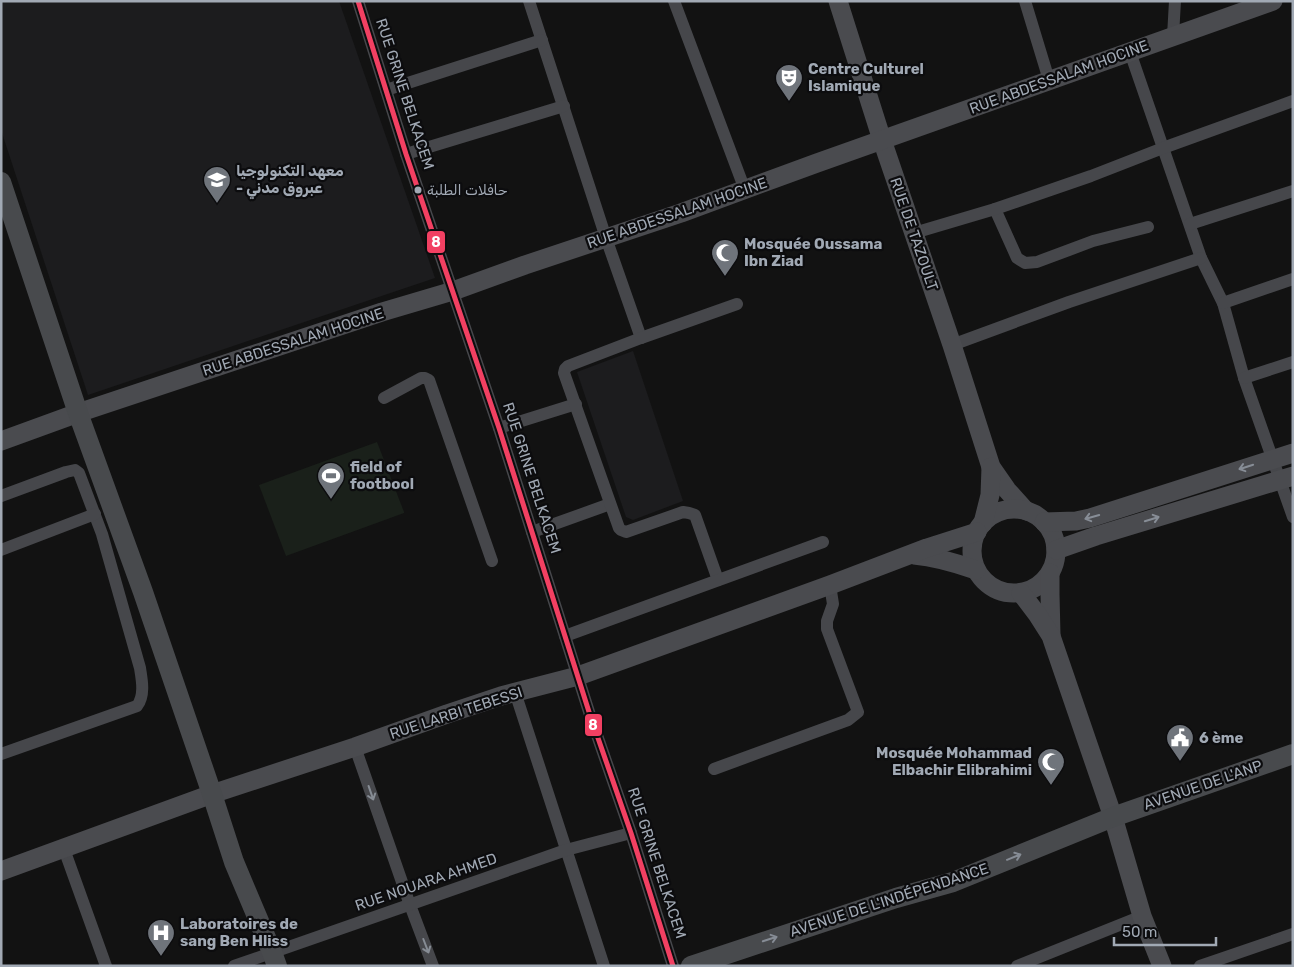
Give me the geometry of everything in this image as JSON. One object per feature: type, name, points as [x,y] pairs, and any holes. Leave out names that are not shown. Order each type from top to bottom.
[{"type":"main road","name":"RUE DE TAZOULT","points":[[838,1],[882,140],[952,345],[991,467],[1007,490],[1026,511]]},
{"type":"main road","name":"RUE ABDESSALAM HOCINE","points":[[1,441],[78,413],[382,312],[453,291],[745,190],[817,162],[1273,1]]},
{"type":"main road","points":[[1,182],[78,413],[139,583],[234,862],[275,959]]},
{"type":"main road","points":[[1044,522],[1076,521],[1090,518],[1293,452]]},
{"type":"main road","name":"RUE DE TAZOULT","points":[[980,528],[990,495],[991,467]]},
{"type":"main road","points":[[1056,550],[1286,478]]},
{"type":"main road","points":[[1014,509],[1036,515],[1044,522],[1053,535],[1056,550],[1055,562],[1050,573],[1042,583],[1021,593],[1007,593],[995,588],[984,580],[976,570],[972,557],[973,544],[980,528],[992,516],[1014,509]]},
{"type":"main road","name":"RUE LARBI TEBESSI","points":[[1,871],[212,794],[355,747],[446,714],[515,692],[578,676],[830,585],[980,528]]},
{"type":"main road","name":"RUE LARBI TEBESSI","points":[[910,555],[933,557],[976,570]]},
{"type":"main road","points":[[1050,573],[1051,636]]},
{"type":"main road","points":[[1021,593],[1051,636],[1112,817],[1142,916],[1162,966]]},
{"type":"main road","name":"AVENUE DE L'ANP","points":[[1112,817],[1293,754]]},
{"type":"main road","name":"AVENUE DE L'INDÉPENDANCE","points":[[691,966],[736,958],[887,901],[953,882],[1112,817]]},
{"type":"street","name":"RUE GRINE BELKACEM","points":[[358,1],[406,154],[499,428],[673,966]]},
{"type":"street","points":[[529,1],[606,238],[642,338]]},
{"type":"street","points":[[674,1],[745,190]]},
{"type":"street","points":[[1025,1],[1050,80]]},
{"type":"street","points":[[1173,36],[1175,1]]},
{"type":"street","points":[[386,90],[542,40]]},
{"type":"street","points":[[1130,52],[1201,258],[1223,303],[1244,378],[1272,459],[1286,478],[1293,517]]},
{"type":"street","points":[[914,233],[995,209],[1090,176],[1293,101]]},
{"type":"street","points":[[406,154],[564,106]]},
{"type":"street","points":[[1190,224],[1293,191]]},
{"type":"street","points":[[995,209],[1017,258],[1025,263],[1037,262],[1094,242],[1148,227]]},
{"type":"street","points":[[952,345],[1069,302],[1201,258]]},
{"type":"street","points":[[1223,303],[1293,279]]},
{"type":"street","points":[[718,580],[695,515],[683,512],[624,532],[619,528],[564,373],[566,368],[736,304]]},
{"type":"street","points":[[1244,378],[1293,362]]},
{"type":"street","points":[[384,398],[421,378],[426,378],[430,381],[492,561]]},
{"type":"street","points":[[499,428],[576,404]]},
{"type":"street","points":[[1,496],[66,472],[75,470],[79,473],[102,534],[140,668],[142,687],[137,706],[1,754]]},
{"type":"street","points":[[532,532],[610,504]]},
{"type":"street","points":[[1,550],[95,514]]},
{"type":"street","points":[[565,636],[824,542]]},
{"type":"street","points":[[714,769],[848,720],[858,712],[827,629],[827,621],[834,604],[830,585]]},
{"type":"street","points":[[515,692],[604,966]]},
{"type":"street","points":[[355,747],[410,906],[433,966]]},
{"type":"street","name":"RUE NOUARA AHMED","points":[[234,966],[275,959],[410,906],[566,850],[631,833]]},
{"type":"street","points":[[64,849],[106,966]]},
{"type":"street","points":[[1017,966],[1142,916]]},
{"type":"street","points":[[1200,966],[1293,934]]},
{"type":"shaded area","name":"معهد التكنولوجيا - عبروق مدني","points":[[1,1],[339,1],[435,278],[88,395],[1,130]]},
{"type":"shaded area","points":[[633,351],[683,501],[633,520],[626,517],[577,372]]},
{"type":"shaded area","name":"field of footbool","points":[[377,442],[404,513],[286,556],[259,485]]},
{"type":"transit line","name":"8","points":[[358,1],[406,154],[499,428],[590,715],[631,833],[673,966]]},
{"type":"place","name":"Centre Culturel Islamique","points":[[789,102]]},
{"type":"place","name":"حافلات الطلبة","points":[[418,190]]},
{"type":"place","name":"معهد التكنولوجيا - عبروق مدني","points":[[217,204]]},
{"type":"place","name":"Mosquée Oussama Ibn Ziad","points":[[725,277]]},
{"type":"place","name":"field of footbool","points":[[331,500]]},
{"type":"place","name":"6 ème","points":[[1180,762]]},
{"type":"place","name":"Mosquée Mohammad Elbachir Elibrahimi","points":[[1051,786]]},
{"type":"place","name":"Laboratoires de sang Ben Hliss","points":[[161,957]]}]
